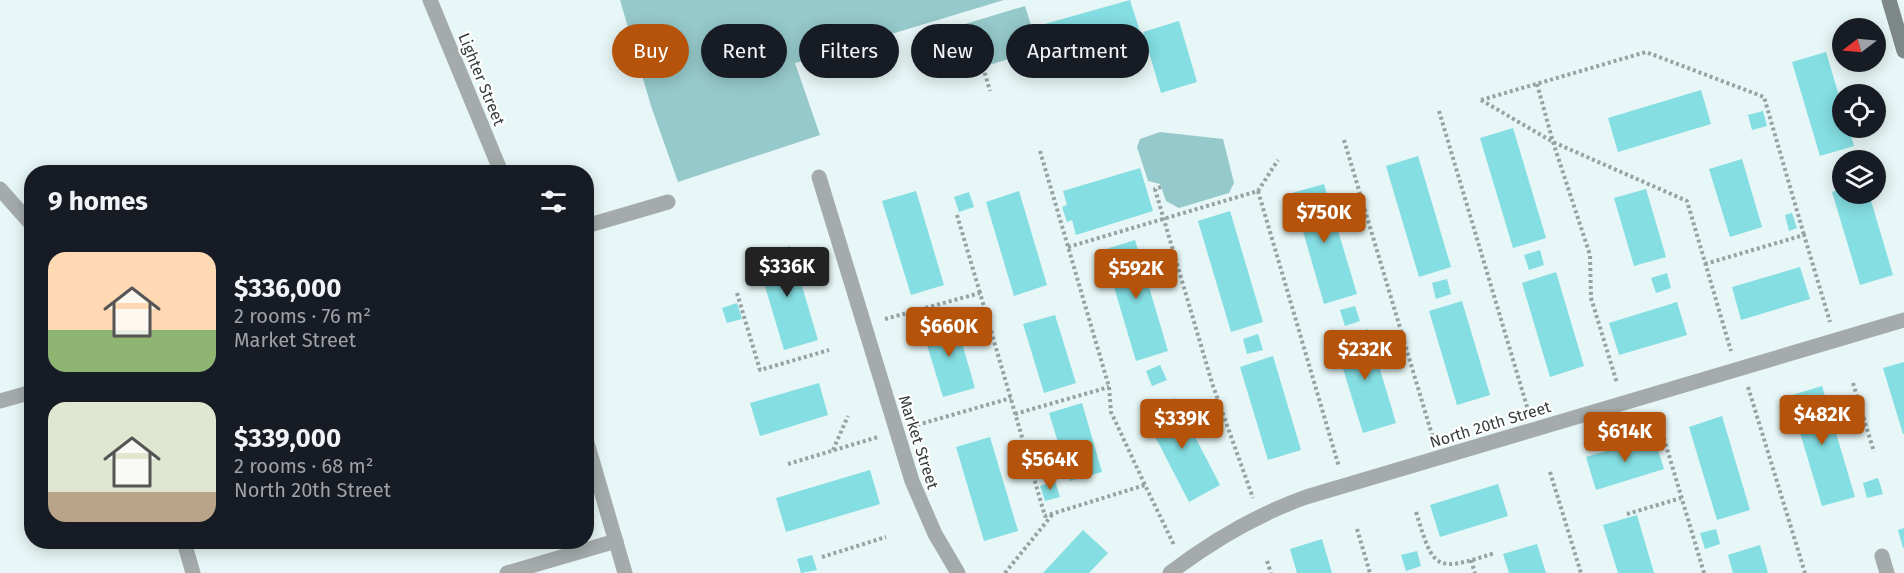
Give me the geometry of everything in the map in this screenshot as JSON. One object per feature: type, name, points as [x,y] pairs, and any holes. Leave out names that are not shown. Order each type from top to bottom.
[{"type":"main road","points":[[1889,0],[1904,51]]},
{"type":"street","name":"Lighter Street","points":[[430,0],[498,165]]},
{"type":"street","name":"Market Street","points":[[819,177],[912,481],[935,534],[958,573]]},
{"type":"street","points":[[0,189],[24,216]]},
{"type":"street","points":[[594,224],[668,202]]},
{"type":"street","name":"North 20th Street","points":[[1170,573],[1234,528],[1306,497],[1904,320]]},
{"type":"street","points":[[0,401],[24,394]]},
{"type":"street","points":[[594,466],[626,573]]},
{"type":"street","points":[[594,547],[616,541]]},
{"type":"street","points":[[186,549],[194,573]]},
{"type":"street","points":[[507,573],[589,549]]},
{"type":"street","points":[[1882,556],[1887,573]]},
{"type":"path","points":[[1731,353],[1687,201],[1553,142],[1481,99],[1646,52],[1764,97],[1830,323]]},
{"type":"path","points":[[986,78],[990,91]]},
{"type":"path","points":[[1537,84],[1553,142],[1590,255],[1591,298],[1618,387]]},
{"type":"path","points":[[1439,111],[1528,413]]},
{"type":"path","points":[[1344,140],[1434,441]]},
{"type":"path","points":[[1040,151],[1109,387],[1111,412],[1174,544]]},
{"type":"path","points":[[1068,247],[1258,191],[1278,160]]},
{"type":"path","points":[[1161,187],[1155,189],[1212,383],[1253,498]]},
{"type":"path","points":[[1258,191],[1339,468]]},
{"type":"path","points":[[957,215],[1045,516],[1145,485]]},
{"type":"path","points":[[1705,264],[1804,235]]},
{"type":"path","points":[[737,293],[760,370],[829,350]]},
{"type":"path","points":[[885,319],[980,293]]},
{"type":"path","points":[[1853,383],[1874,452]]},
{"type":"path","points":[[1015,414],[1109,387]]},
{"type":"path","points":[[1748,387],[1804,573]]},
{"type":"path","points":[[916,425],[1011,398]]},
{"type":"path","points":[[1657,414],[1704,573]]},
{"type":"path","points":[[833,450],[848,416]]},
{"type":"path","points":[[788,464],[879,437]]},
{"type":"path","points":[[1551,472],[1581,573]]},
{"type":"path","points":[[1627,514],[1681,498]]},
{"type":"path","points":[[1416,512],[1429,552],[1443,564],[1455,565],[1495,553]]},
{"type":"path","points":[[1005,573],[1053,514]]},
{"type":"path","points":[[1357,530],[1370,573]]},
{"type":"path","points":[[822,557],[886,537]]},
{"type":"path","points":[[1267,561],[1271,573]]},
{"type":"path","points":[[1471,561],[1475,573]]},
{"type":"shaded area","points":[[620,0],[1004,0],[924,24],[911,24],[911,28],[899,32],[899,24],[799,24],[799,62],[795,63],[820,135],[678,182],[643,78],[689,78],[689,24],[627,24]]},
{"type":"shaded area","points":[[1025,6],[1031,24],[1006,24],[1006,60],[994,64],[994,24],[965,24]]},
{"type":"shaded area","points":[[1160,132],[1223,139],[1234,183],[1229,193],[1179,208],[1166,201],[1160,184],[1148,181],[1137,147],[1140,139]]},
{"type":"building","points":[[1130,0],[1138,24],[1045,24]]},
{"type":"building","points":[[1179,21],[1197,82],[1161,93],[1149,52],[1149,30]]},
{"type":"building","points":[[1826,52],[1835,84],[1832,84],[1832,138],[1852,138],[1854,146],[1832,150],[1832,152],[1820,156],[1792,62]]},
{"type":"building","points":[[1701,90],[1711,124],[1618,152],[1608,118]]},
{"type":"building","points":[[1763,111],[1767,126],[1752,130],[1748,115]]},
{"type":"building","points":[[1513,128],[1546,238],[1513,248],[1480,138]]},
{"type":"building","points":[[1418,156],[1451,267],[1419,277],[1386,166]]},
{"type":"building","points":[[1742,159],[1762,227],[1730,237],[1709,169]]},
{"type":"building","points":[[1140,168],[1153,211],[1076,235],[1072,220],[1067,222],[1062,207],[1067,205],[1063,191]]},
{"type":"building","points":[[1324,184],[1357,294],[1324,304],[1292,193]]},
{"type":"building","points":[[1646,189],[1666,257],[1634,266],[1614,198]]},
{"type":"building","points":[[916,191],[944,285],[911,295],[882,201]]},
{"type":"building","points":[[1019,191],[1047,285],[1014,296],[986,202]]},
{"type":"building","points":[[969,192],[974,207],[959,212],[954,197]]},
{"type":"building","points":[[1836,204],[1872,204],[1893,275],[1860,285]]},
{"type":"building","points":[[1230,211],[1263,322],[1231,332],[1198,221]]},
{"type":"building","points":[[1792,213],[1797,228],[1789,231],[1785,215]]},
{"type":"building","points":[[1135,240],[1168,351],[1136,361],[1103,250]]},
{"type":"building","points":[[790,246],[818,340],[784,350],[756,256]]},
{"type":"building","points":[[1540,250],[1544,265],[1529,270],[1524,255]]},
{"type":"building","points":[[1800,267],[1810,299],[1741,320],[1732,287]]},
{"type":"building","points":[[1556,272],[1584,366],[1550,377],[1522,283]]},
{"type":"building","points":[[1667,273],[1671,288],[1656,293],[1651,278]]},
{"type":"building","points":[[1447,279],[1451,294],[1436,299],[1432,283]]},
{"type":"building","points":[[1462,301],[1490,395],[1457,405],[1429,311]]},
{"type":"building","points":[[1677,302],[1687,335],[1619,355],[1609,323]]},
{"type":"building","points":[[737,303],[742,319],[727,323],[722,308]]},
{"type":"building","points":[[1355,306],[1360,321],[1345,326],[1340,310]]},
{"type":"building","points":[[1055,315],[1076,383],[1044,393],[1023,324]]},
{"type":"building","points":[[955,319],[975,388],[943,397],[922,329]]},
{"type":"building","points":[[1368,329],[1396,423],[1363,433],[1334,340]]},
{"type":"building","points":[[1258,334],[1263,350],[1247,354],[1243,339]]},
{"type":"building","points":[[1273,356],[1301,450],[1268,460],[1240,367]]},
{"type":"building","points":[[1904,362],[1904,434],[1903,434],[1883,368]]},
{"type":"building","points":[[1160,365],[1167,380],[1152,386],[1146,371]]},
{"type":"building","points":[[819,383],[828,415],[760,436],[750,403]]},
{"type":"building","points":[[1822,386],[1855,497],[1822,506],[1789,396]]},
{"type":"building","points":[[1175,398],[1220,485],[1189,502],[1144,415]]},
{"type":"building","points":[[1082,403],[1102,472],[1070,481],[1049,413]]},
{"type":"building","points":[[1722,416],[1750,510],[1717,520],[1689,427]]},
{"type":"building","points":[[990,437],[1018,531],[984,541],[956,447]]},
{"type":"building","points":[[1654,437],[1664,469],[1596,490],[1586,457]]},
{"type":"building","points":[[870,470],[880,504],[786,532],[776,498]]},
{"type":"building","points":[[1878,478],[1883,494],[1867,498],[1863,483]]},
{"type":"building","points":[[1055,481],[1060,497],[1045,501],[1040,486]]},
{"type":"building","points":[[1498,484],[1508,516],[1440,537],[1430,505]]},
{"type":"building","points":[[1637,515],[1654,573],[1618,573],[1603,525]]},
{"type":"building","points":[[1904,528],[1904,548],[1903,548],[1898,530]]},
{"type":"building","points":[[1716,529],[1720,544],[1705,549],[1700,533]]},
{"type":"building","points":[[1083,530],[1108,553],[1089,573],[1043,573]]},
{"type":"building","points":[[1322,539],[1332,573],[1297,573],[1290,549]]},
{"type":"building","points":[[1537,544],[1546,573],[1509,573],[1503,554]]},
{"type":"building","points":[[1760,545],[1768,573],[1733,573],[1728,555]]},
{"type":"building","points":[[1417,551],[1421,566],[1406,571],[1401,555]]},
{"type":"building","points":[[812,555],[817,570],[801,573],[797,559]]}]
